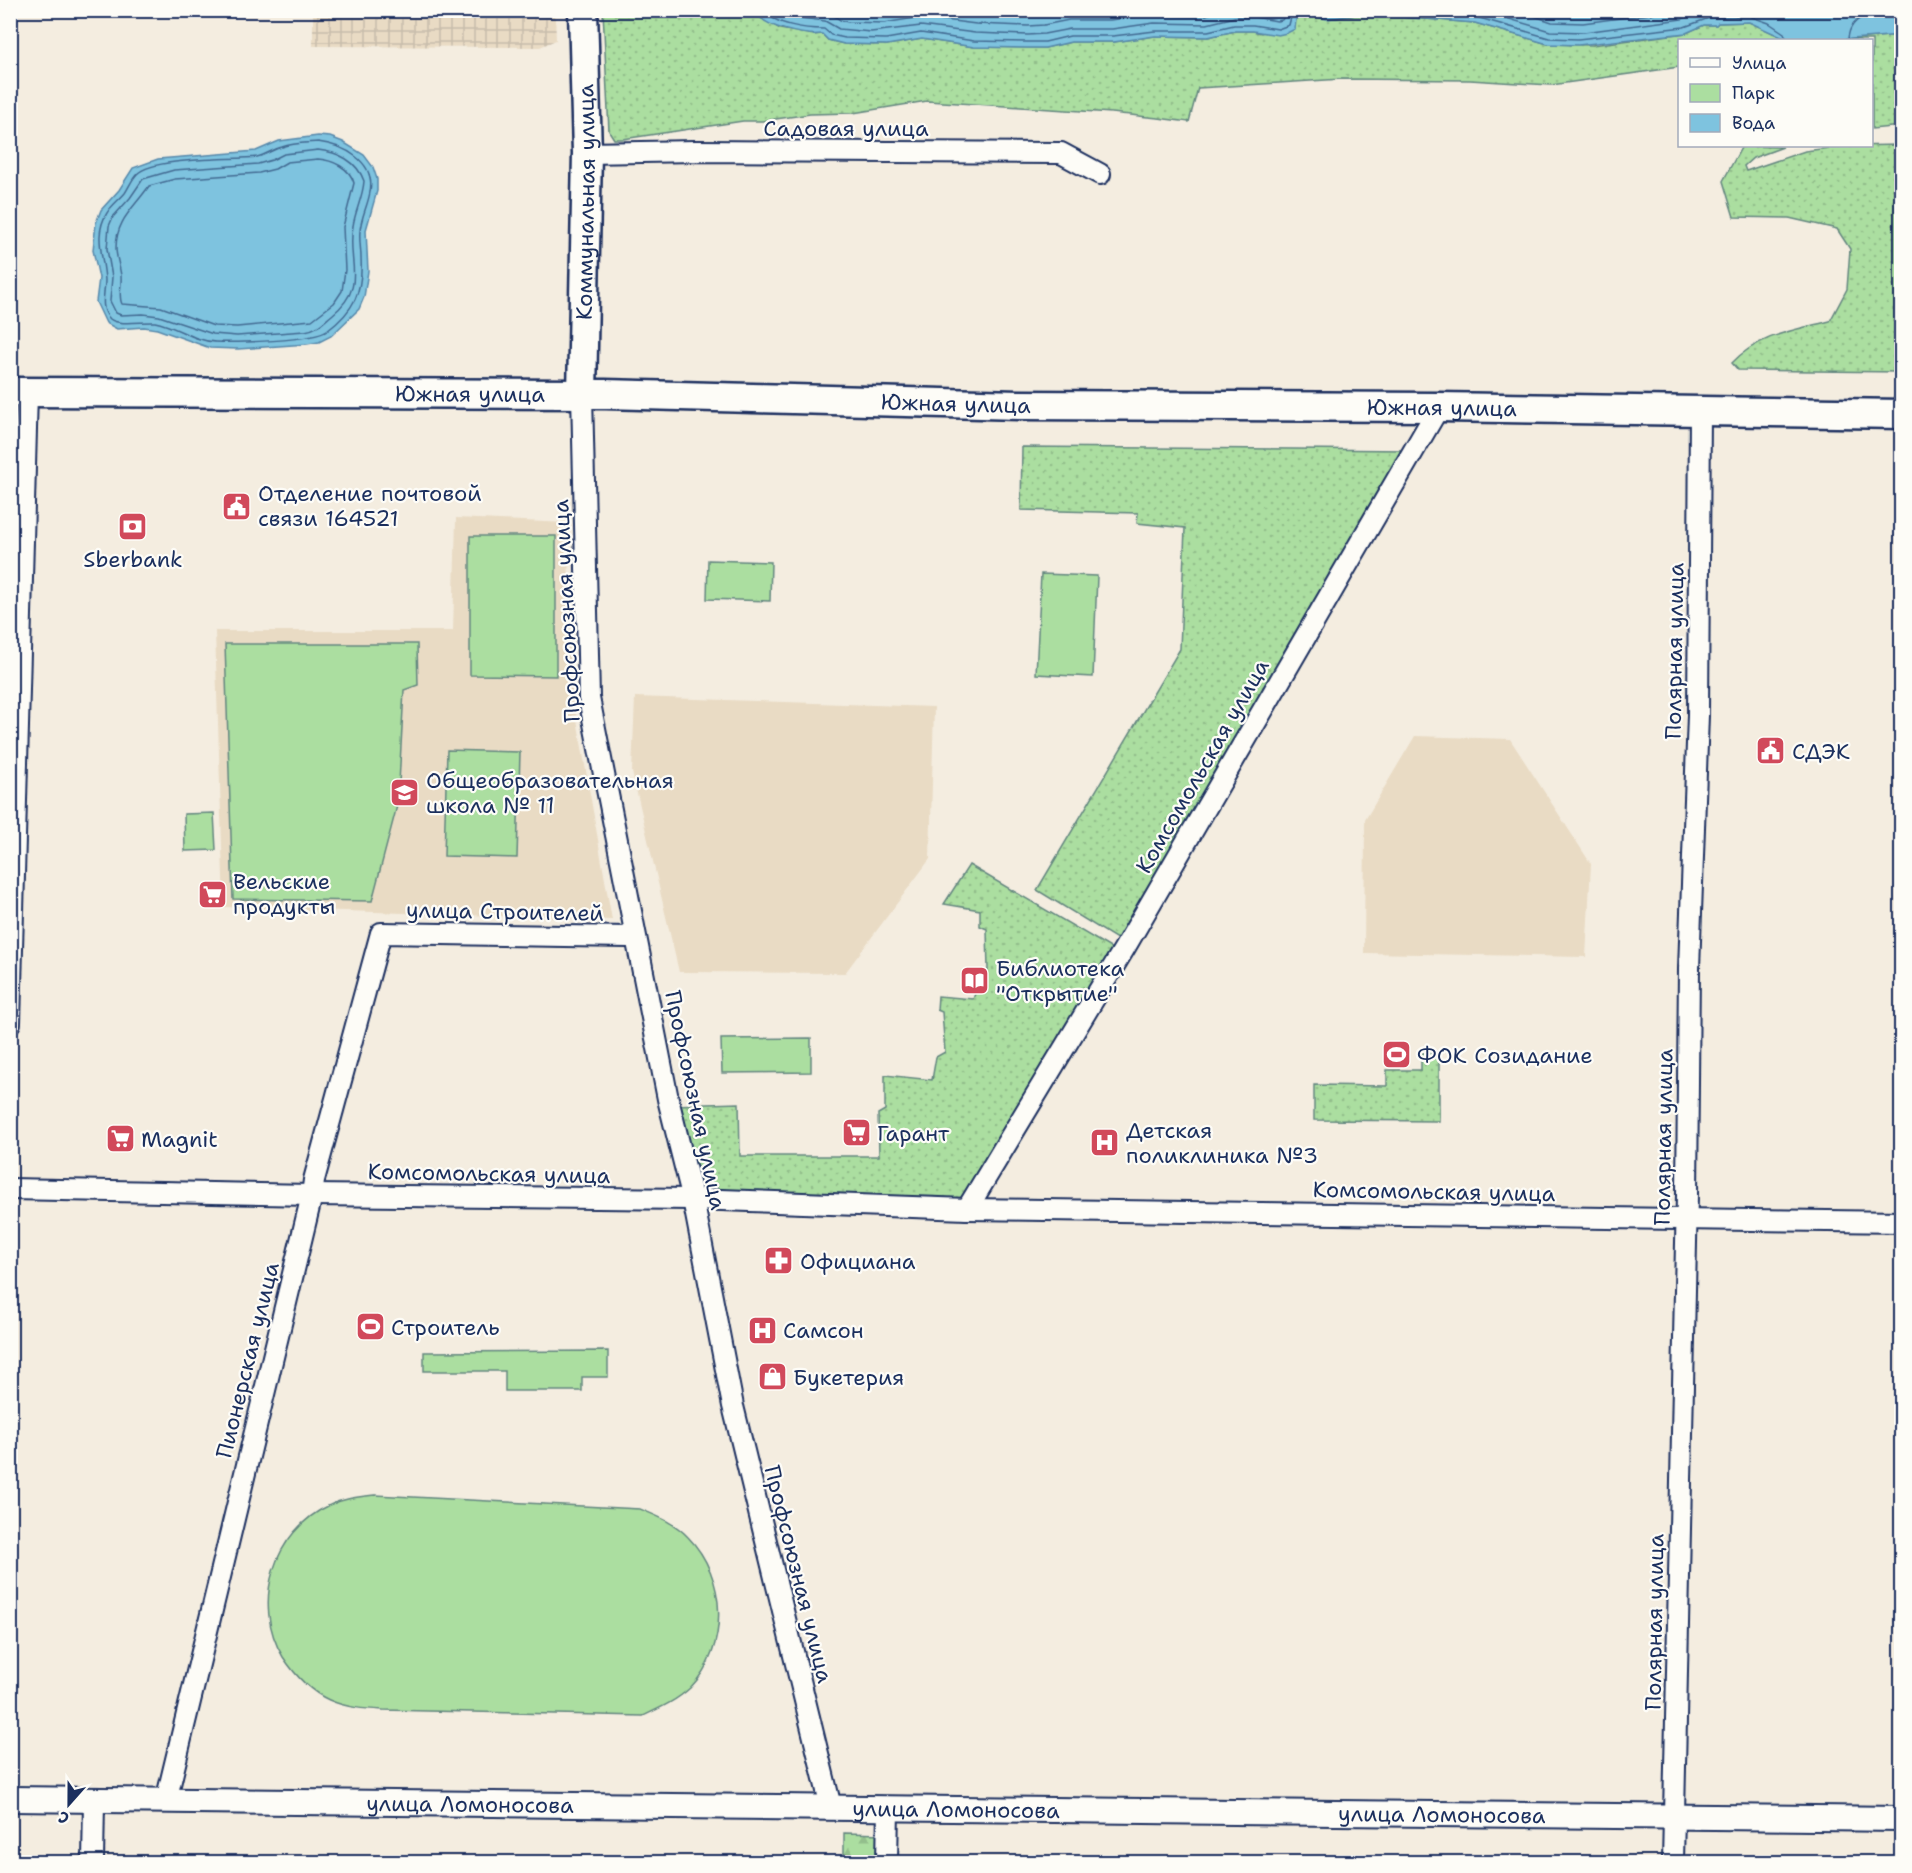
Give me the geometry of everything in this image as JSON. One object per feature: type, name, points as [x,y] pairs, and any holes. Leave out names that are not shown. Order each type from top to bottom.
[{"type":"main road","name":"Коммунальная улица","points":[[582,394],[586,153],[583,10]]},
{"type":"main road","name":"Южная улица","points":[[19,392],[582,394],[1019,405],[1439,407],[1902,414]]},
{"type":"street","name":"Садовая улица","points":[[586,153],[696,151],[1061,153],[1100,174]]},
{"type":"street","points":[[10,1023],[19,392]]},
{"type":"street","name":"Профсоюзная улица","points":[[582,394],[589,699],[666,1089],[693,1199],[733,1406],[831,1807]]},
{"type":"street","name":"Комсомольская улица","points":[[967,1209],[1124,949],[1439,407]]},
{"type":"street","name":"Полярная улица","points":[[1673,1863],[1689,969],[1698,716],[1700,411]]},
{"type":"street","name":"улица Строителей","points":[[381,933],[628,937]]},
{"type":"street","name":"Пионерская улица","points":[[166,1801],[314,1180],[381,933]]},
{"type":"street","name":"Комсомольская улица","points":[[10,1189],[693,1199],[967,1209],[1902,1222]]},
{"type":"street","name":"улица Ломоносова","points":[[10,1799],[1902,1819]]},
{"type":"street","points":[[93,1863],[94,1800]]},
{"type":"street","points":[[886,1863],[888,1808]]},
{"type":"shaded area","points":[[313,11],[555,11],[556,40],[540,47],[313,46]]},
{"type":"shaded area","name":"Общеобразовательная школа № 11","points":[[456,518],[568,523],[570,679],[612,920],[224,907],[215,631],[453,631]]},
{"type":"shaded area","points":[[635,697],[934,707],[930,859],[845,973],[679,972],[632,772]]},
{"type":"shaded area","points":[[1415,736],[1510,739],[1591,864],[1586,957],[1364,953],[1365,820]]},
{"type":"green space","points":[[603,11],[756,11],[758,15],[780,29],[814,35],[822,34],[828,40],[844,44],[887,45],[922,39],[974,47],[1045,48],[1071,42],[1114,42],[1155,36],[1208,37],[1235,31],[1261,33],[1296,20],[1302,14],[1336,18],[1363,14],[1475,23],[1548,44],[1592,45],[1686,33],[1704,25],[1749,22],[1786,39],[1678,39],[1678,67],[1551,85],[1470,80],[1342,79],[1198,88],[1189,122],[1112,113],[927,101],[853,113],[810,114],[762,121],[743,121],[623,139],[614,139],[609,131]]},
{"type":"green space","points":[[1901,35],[1901,126],[1873,129],[1873,39],[1851,39]]},
{"type":"green space","points":[[1901,145],[1901,372],[1738,370],[1732,363],[1753,346],[1790,331],[1830,321],[1847,289],[1850,249],[1837,229],[1789,218],[1734,217],[1723,181],[1741,147],[1783,147],[1753,158],[1744,166],[1746,171],[1805,151]]},
{"type":"green space","points":[[1022,447],[1408,450],[1120,941],[1037,890],[1180,649],[1185,528],[1137,523],[1138,513],[1021,510]]},
{"type":"green space","points":[[470,536],[556,536],[556,676],[470,675]]},
{"type":"green space","points":[[708,560],[771,562],[770,601],[707,599]]},
{"type":"green space","points":[[1041,574],[1097,576],[1093,677],[1036,674]]},
{"type":"green space","points":[[225,644],[417,644],[418,685],[404,690],[398,802],[372,901],[233,899]]},
{"type":"green space","points":[[447,750],[520,752],[517,858],[444,856]]},
{"type":"green space","points":[[214,813],[216,850],[185,851],[184,814]]},
{"type":"green space","points":[[969,865],[1114,950],[963,1203],[700,1194],[675,1105],[739,1103],[740,1156],[879,1156],[878,1114],[885,1110],[885,1075],[932,1080],[936,1057],[945,1052],[942,1012],[937,1010],[938,996],[973,999],[981,978],[988,970],[987,929],[980,926],[980,910],[944,904]]},
{"type":"green space","points":[[811,1038],[811,1072],[722,1073],[721,1039]]},
{"type":"green space","points":[[1421,1053],[1439,1053],[1439,1121],[1314,1120],[1314,1085],[1387,1086],[1387,1070],[1421,1070]]},
{"type":"green space","name":"Строитель","points":[[608,1351],[608,1377],[582,1377],[582,1391],[505,1391],[505,1371],[424,1371],[424,1352]]},
{"type":"green space","points":[[375,1495],[640,1509],[666,1520],[683,1532],[701,1553],[716,1592],[719,1612],[717,1633],[712,1653],[703,1671],[690,1688],[679,1697],[643,1716],[376,1710],[356,1708],[329,1700],[309,1687],[292,1670],[273,1636],[269,1615],[269,1592],[273,1571],[294,1532],[310,1517],[341,1501]]},
{"type":"green space","points":[[844,1833],[883,1834],[882,1862],[844,1862]]},
{"type":"water","points":[[1901,10],[1901,35],[1851,39],[1786,39],[1749,22],[1718,23],[1704,25],[1686,33],[1578,45],[1548,44],[1475,23],[1363,14],[1327,19],[1303,14],[1296,20],[1295,29],[1278,35],[1235,31],[1208,37],[1155,36],[1114,42],[1071,42],[1045,48],[974,47],[922,39],[887,45],[844,44],[828,40],[822,34],[785,30],[767,22],[756,11]]},
{"type":"water","points":[[318,136],[330,137],[343,142],[364,155],[373,167],[377,179],[377,191],[366,230],[368,271],[364,297],[359,309],[331,336],[319,342],[307,344],[238,349],[210,348],[157,329],[144,327],[117,329],[106,323],[96,302],[99,278],[93,250],[96,223],[101,210],[119,190],[133,168],[158,159],[256,151],[279,141]]},
{"type":"place","name":"Отделение почтовой связи 164521","points":[[237,506]]},
{"type":"place","name":"Sberbank","points":[[133,527]]},
{"type":"place","name":"СДЭК","points":[[1771,751]]},
{"type":"place","name":"Общеобразовательная школа № 11","points":[[405,793]]},
{"type":"place","name":"Вельские продукты","points":[[212,894]]},
{"type":"place","name":"Библиотека \"Открытие\"","points":[[975,981]]},
{"type":"place","name":"ФОК Созидание","points":[[1396,1055]]},
{"type":"place","name":"Гарант","points":[[856,1133]]},
{"type":"place","name":"Magnit","points":[[120,1139]]},
{"type":"place","name":"Детская поликлиника №3","points":[[1105,1143]]},
{"type":"place","name":"Официана","points":[[779,1261]]},
{"type":"place","name":"Строитель","points":[[370,1327]]},
{"type":"place","name":"Самсон","points":[[762,1330]]},
{"type":"place","name":"Букетерия","points":[[772,1377]]}]
